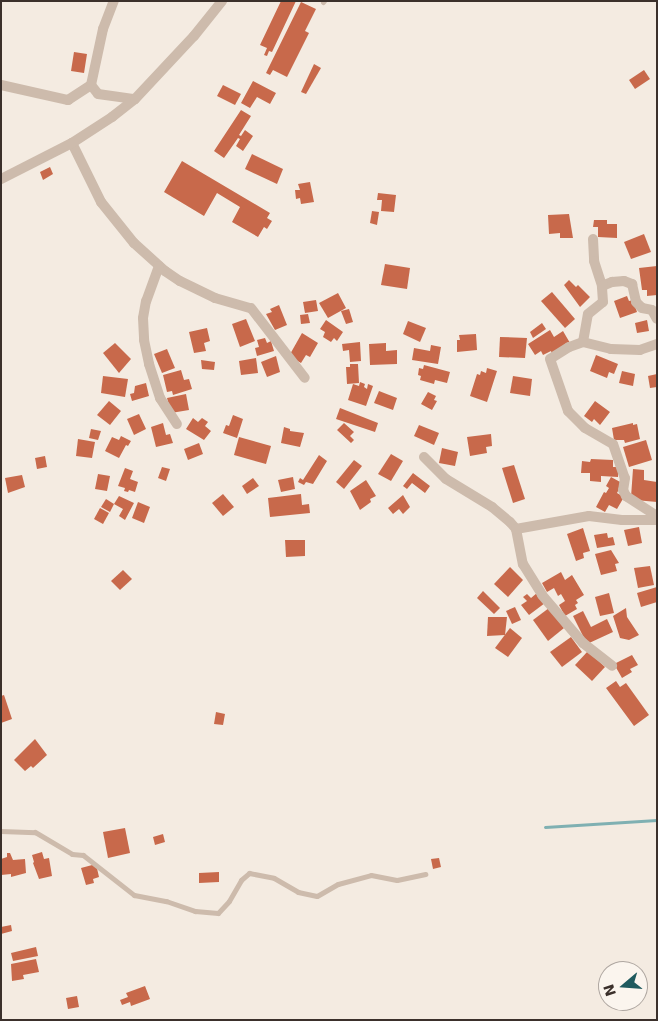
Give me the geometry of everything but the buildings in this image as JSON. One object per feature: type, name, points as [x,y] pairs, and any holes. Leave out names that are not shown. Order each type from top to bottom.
[{"type":"street","points":[[1,85],[68,100],[91,85],[103,28],[114,1]]},
{"type":"street","points":[[1,179],[72,143],[135,99],[194,36],[222,1]]},
{"type":"street","points":[[91,85],[98,94],[135,99]]},
{"type":"street","points":[[72,143],[94,190],[108,213],[125,233],[159,266],[180,281],[216,298],[251,308],[305,378]]},
{"type":"street","points":[[583,342],[588,314],[603,302],[602,286],[594,261],[593,239]]},
{"type":"street","points":[[159,266],[146,301],[143,318],[144,340],[149,364],[160,398],[177,424]]},
{"type":"street","points":[[602,286],[612,282],[624,281],[632,284],[636,302],[642,308],[652,310],[657,319]]},
{"type":"street","points":[[657,344],[640,350],[611,348],[583,342],[569,347],[550,359],[568,411],[585,428],[613,444],[625,478],[623,490],[626,496],[657,518]]},
{"type":"street","points":[[424,457],[446,479],[492,507],[516,529],[523,564],[542,595],[583,643],[612,666]]},
{"type":"street","points":[[516,529],[589,516],[622,520],[657,518]]},
{"type":"lane","points":[[1,831],[36,832],[72,854],[83,855],[134,896],[166,901],[195,912],[218,913],[229,901],[240,880],[249,873],[274,878],[298,892],[317,896],[338,884],[371,875],[397,880],[425,874]]},
{"type":"waterway","points":[[545,827],[657,820]]}]
